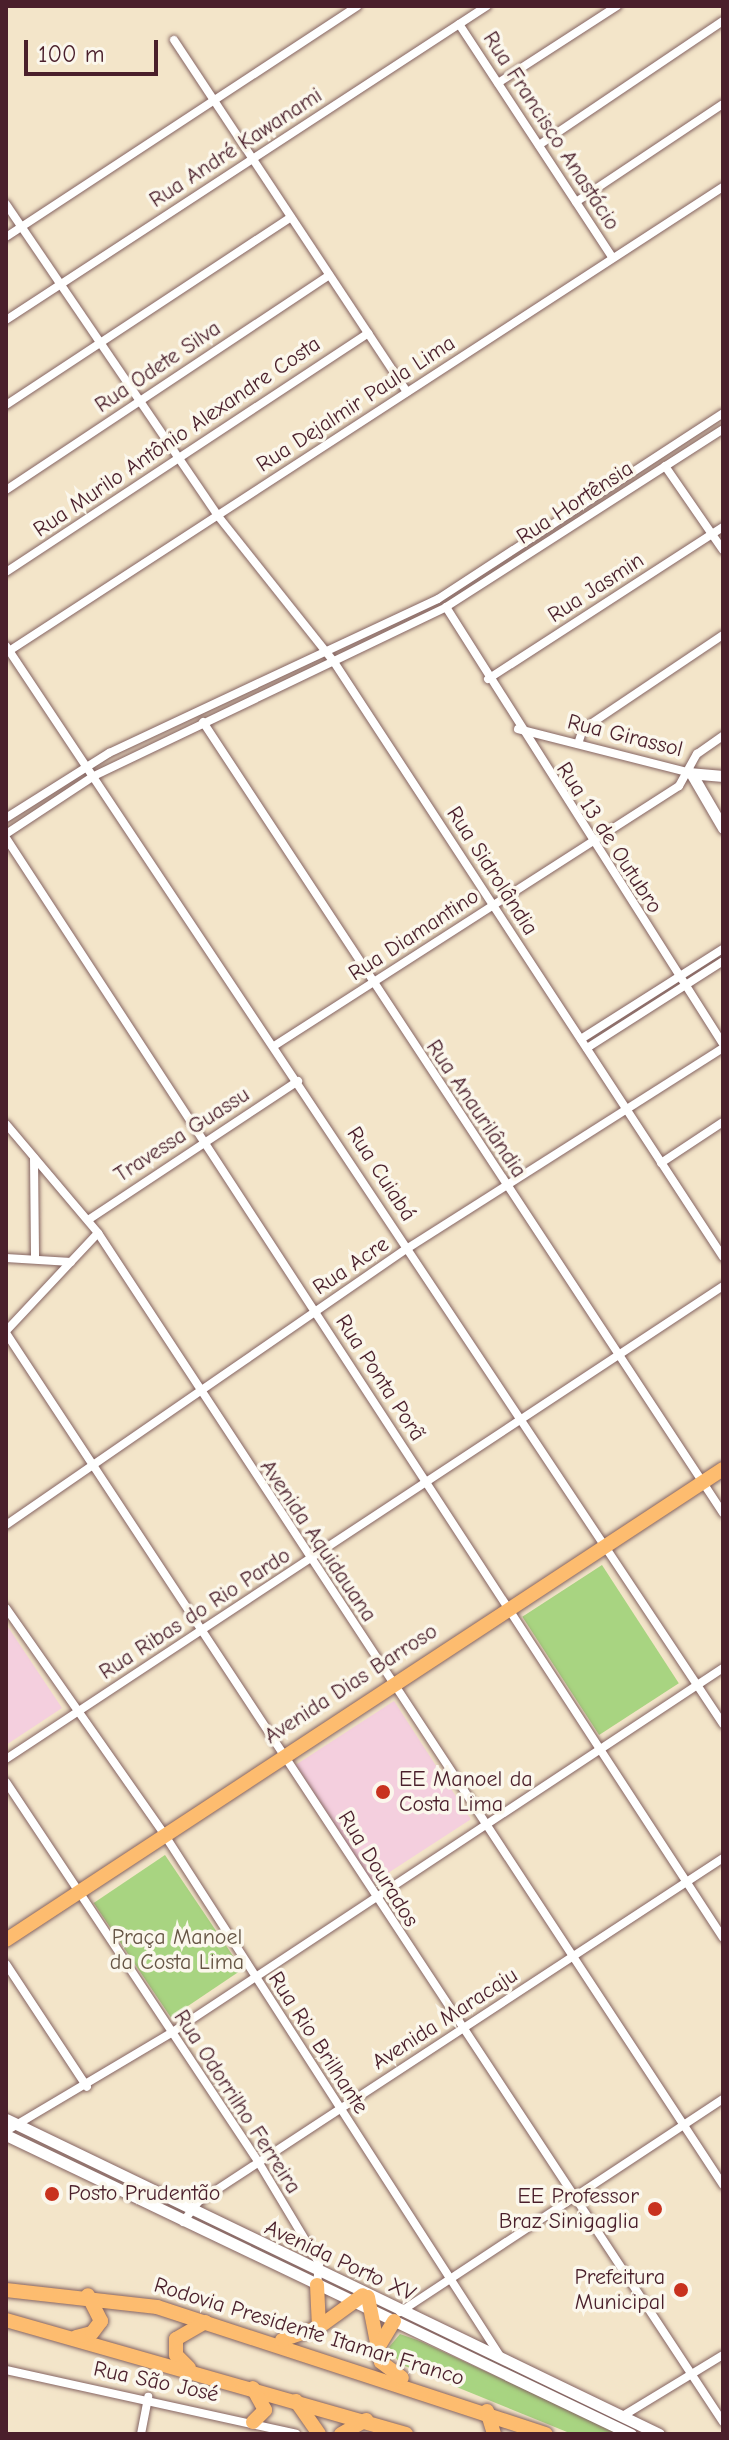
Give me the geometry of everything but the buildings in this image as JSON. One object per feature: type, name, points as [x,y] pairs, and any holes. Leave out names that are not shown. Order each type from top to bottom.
[{"type":"main road","name":"Avenida Dias Barroso","points":[[6,1940],[509,1606],[723,1469]]},
{"type":"main road","points":[[318,2279],[319,2327]]},
{"type":"main road","name":"Rodovia Presidente Itamar Franco","points":[[6,2290],[88,2295],[260,2336],[412,2385],[546,2434]]},
{"type":"main road","points":[[73,2337],[92,2333],[101,2321],[88,2295]]},
{"type":"main road","points":[[260,2336],[291,2341],[363,2301],[381,2362],[412,2385]]},
{"type":"main road","points":[[378,2348],[397,2316]]},
{"type":"main road","points":[[6,2320],[293,2398],[373,2427],[406,2434]]},
{"type":"main road","points":[[191,2370],[176,2355],[176,2339],[206,2322]]},
{"type":"main road","points":[[249,2386],[265,2401],[253,2422]]},
{"type":"main road","points":[[293,2398],[319,2434]]},
{"type":"main road","points":[[487,2411],[494,2434]]},
{"type":"main road","points":[[341,2434],[373,2427]]},
{"type":"street","points":[[6,237],[357,6]]},
{"type":"street","name":"Rua André Kawanami","points":[[6,320],[487,6]]},
{"type":"street","points":[[498,83],[617,6]]},
{"type":"street","points":[[539,145],[723,21]]},
{"type":"street","name":"Rua Francisco Anastácio","points":[[459,24],[613,258]]},
{"type":"street","points":[[174,40],[407,392]]},
{"type":"street","points":[[576,202],[723,104]]},
{"type":"street","name":"Rua Dejalmir Paula Lima","points":[[8,648],[218,516],[723,187]]},
{"type":"street","name":"Rua Sidrolândia","points":[[6,204],[98,344],[218,516],[319,649],[334,662],[723,1257]]},
{"type":"street","points":[[6,405],[291,217]]},
{"type":"street","name":"Rua Odete Silva","points":[[6,490],[329,275]]},
{"type":"street","name":"Rua Murilo Antônio Alexandre Costa","points":[[6,572],[368,333]]},
{"type":"street","points":[[6,818],[86,764],[319,649],[438,599],[723,413]]},
{"type":"street","name":"Rua Hortênsia","points":[[6,836],[94,776],[446,607],[723,429]]},
{"type":"street","points":[[665,466],[723,550]]},
{"type":"street","name":"Rua Jasmin","points":[[488,679],[723,527]]},
{"type":"street","name":"Rua 13 de Outubro","points":[[446,607],[518,729],[723,1046]]},
{"type":"street","points":[[578,744],[583,729],[723,635]]},
{"type":"street","name":"Rua Cuiabá","points":[[8,648],[723,1724]]},
{"type":"street","name":"Rua Anaurilândia","points":[[203,722],[723,1513]]},
{"type":"street","name":"Rua Girassol","points":[[518,729],[691,773],[723,776]]},
{"type":"street","name":"Rua Diamantino","points":[[274,1046],[591,842],[691,773],[697,754],[723,736]]},
{"type":"street","points":[[691,773],[723,828]]},
{"type":"street","name":"Rua Ponta Porã","points":[[6,836],[723,1938]]},
{"type":"street","points":[[581,1039],[723,949]]},
{"type":"street","points":[[587,1048],[723,961]]},
{"type":"street","name":"Rua Acre","points":[[6,1525],[408,1248],[723,1046]]},
{"type":"street","name":"Travessa Guassu","points":[[88,1220],[298,1081]]},
{"type":"street","points":[[661,1163],[723,1122]]},
{"type":"street","name":"Avenida Aquidauana","points":[[6,1124],[98,1233],[197,1393],[723,2185]]},
{"type":"street","points":[[34,1158],[35,1259]]},
{"type":"street","points":[[6,1332],[98,1233]]},
{"type":"street","points":[[6,1258],[71,1262]]},
{"type":"street","name":"Rua Ribas do Rio Pardo","points":[[6,1759],[723,1286]]},
{"type":"street","name":"Rua Dourados","points":[[6,1332],[203,1630],[570,2200],[723,2422]]},
{"type":"street","name":"Rua Rio Brilhante","points":[[6,1608],[76,1714],[164,1834],[516,2380]]},
{"type":"street","points":[[6,2133],[87,2087],[171,2033],[723,1668]]},
{"type":"street","name":"Rua Odorrilho Ferreira","points":[[6,1782],[259,2163],[318,2279]]},
{"type":"street","name":"Avenida Maracaju","points":[[186,2217],[339,2109],[723,1858]]},
{"type":"street","points":[[6,1964],[87,2087]]},
{"type":"street","points":[[397,2316],[723,2099]]},
{"type":"street","name":"Avenida Porto XV","points":[[6,2119],[96,2164],[186,2217]]},
{"type":"street","name":"Avenida Porto XV","points":[[6,2133],[89,2176],[186,2217],[363,2301],[503,2361],[659,2434]]},
{"type":"street","points":[[89,2176],[96,2164]]},
{"type":"street","name":"Avenida Porto XV","points":[[397,2316],[516,2380],[631,2434]]},
{"type":"street","points":[[610,2424],[723,2355]]},
{"type":"street","name":"Rua São José","points":[[6,2370],[148,2397],[296,2434]]},
{"type":"street","points":[[141,2434],[148,2397]]},
{"type":"shaded area","points":[[6,1624],[62,1708],[6,1745]]},
{"type":"shaded area","name":"EE Manoel da Costa Lima","points":[[394,1701],[471,1819],[373,1883],[296,1765]]},
{"type":"green space","points":[[602,1565],[679,1683],[599,1735],[522,1617]]},
{"type":"green space","name":"Praça Manoel da Costa Lima","points":[[165,1855],[242,1969],[171,2017],[94,1903]]},
{"type":"green space","points":[[400,2334],[621,2434],[572,2434],[400,2364],[389,2347]]},
{"type":"place","name":"EE Manoel da Costa Lima","points":[[383,1792]]},
{"type":"place","name":"Posto Prudentão","points":[[52,2194]]},
{"type":"place","name":"EE Professor Braz Sinigaglia","points":[[655,2209]]},
{"type":"place","name":"Prefeitura Municipal","points":[[681,2290]]}]
